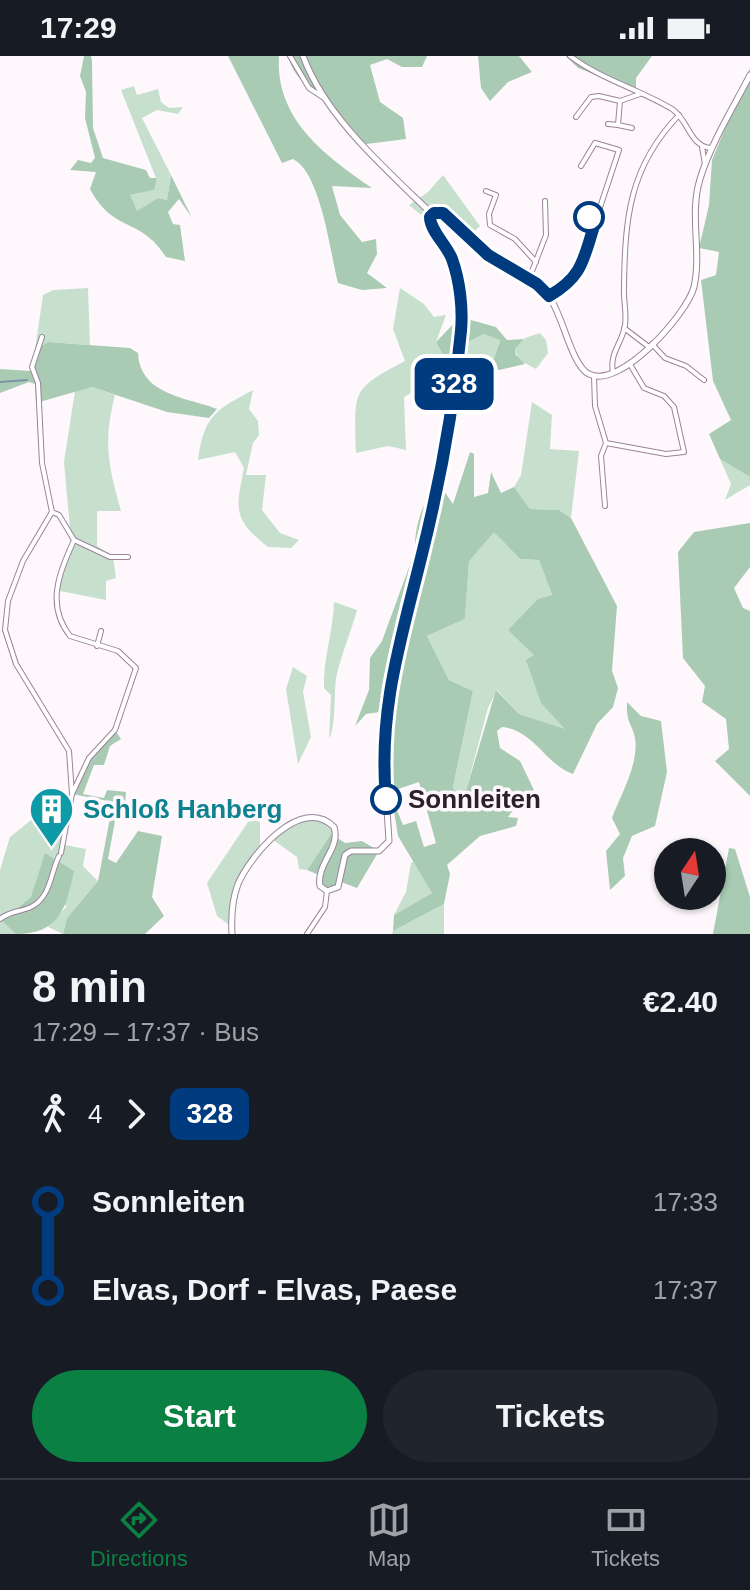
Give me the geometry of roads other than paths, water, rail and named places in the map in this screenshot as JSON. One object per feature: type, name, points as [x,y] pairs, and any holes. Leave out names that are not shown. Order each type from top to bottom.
[{"type":"street","points":[[290,56],[309,88],[326,97]]},
{"type":"street","points":[[303,56],[326,97],[367,152],[432,214],[443,213],[488,255],[529,279],[549,296],[580,365],[594,376],[595,406],[606,443],[601,456],[605,506]]},
{"type":"street","points":[[570,56],[599,76],[679,115],[702,147],[705,164]]},
{"type":"street","points":[[594,376],[631,366],[684,309],[693,291],[694,201],[705,164],[750,75]]},
{"type":"street","points":[[576,117],[591,97],[620,101],[640,94]]},
{"type":"street","points":[[618,125],[620,101]]},
{"type":"street","points":[[613,372],[612,357],[624,328],[630,198],[659,137],[679,115]]},
{"type":"street","points":[[608,124],[632,128]]},
{"type":"street","points":[[549,296],[570,285],[578,274],[605,184],[619,150],[595,143],[581,166]]},
{"type":"street","points":[[702,147],[713,149]]},
{"type":"street","points":[[486,191],[496,195],[488,220],[490,225],[515,239],[536,262]]},
{"type":"street","points":[[529,279],[546,235],[545,201]]},
{"type":"street","points":[[327,891],[338,887],[345,855],[351,851],[379,851],[387,845],[390,835],[383,730],[387,701],[396,649],[423,552],[461,328],[455,270],[445,245],[430,224],[432,214]]},
{"type":"street","points":[[624,328],[665,358],[686,366],[704,380]]},
{"type":"street","points":[[42,337],[32,367],[38,383],[42,463],[52,512],[23,561],[8,601],[5,630],[16,664],[43,712],[68,744],[72,794]]},
{"type":"street","points":[[606,443],[666,454],[681,453],[685,449],[674,407],[664,396],[644,388],[631,366]]},
{"type":"street","points":[[52,512],[59,515],[74,540],[110,557],[128,557]]},
{"type":"street","points":[[0,919],[13,910],[32,906],[44,896],[60,855],[72,794],[89,758],[115,730],[136,671],[124,654],[70,636],[59,612],[56,583],[74,540]]},
{"type":"street","points":[[97,646],[101,631]]},
{"type":"street","points":[[232,934],[231,912],[242,876],[263,848],[289,823],[317,819],[334,827],[336,839],[319,875],[320,886],[327,891]]},
{"type":"street","points":[[307,934],[325,907],[327,891]]},
{"type":"waterway","points":[[0,382],[27,380]]},
{"type":"place","name":"Sonnleiten","points":[[386,799]]},
{"type":"place","name":"Schloß Hanberg","points":[[52,848]]}]
